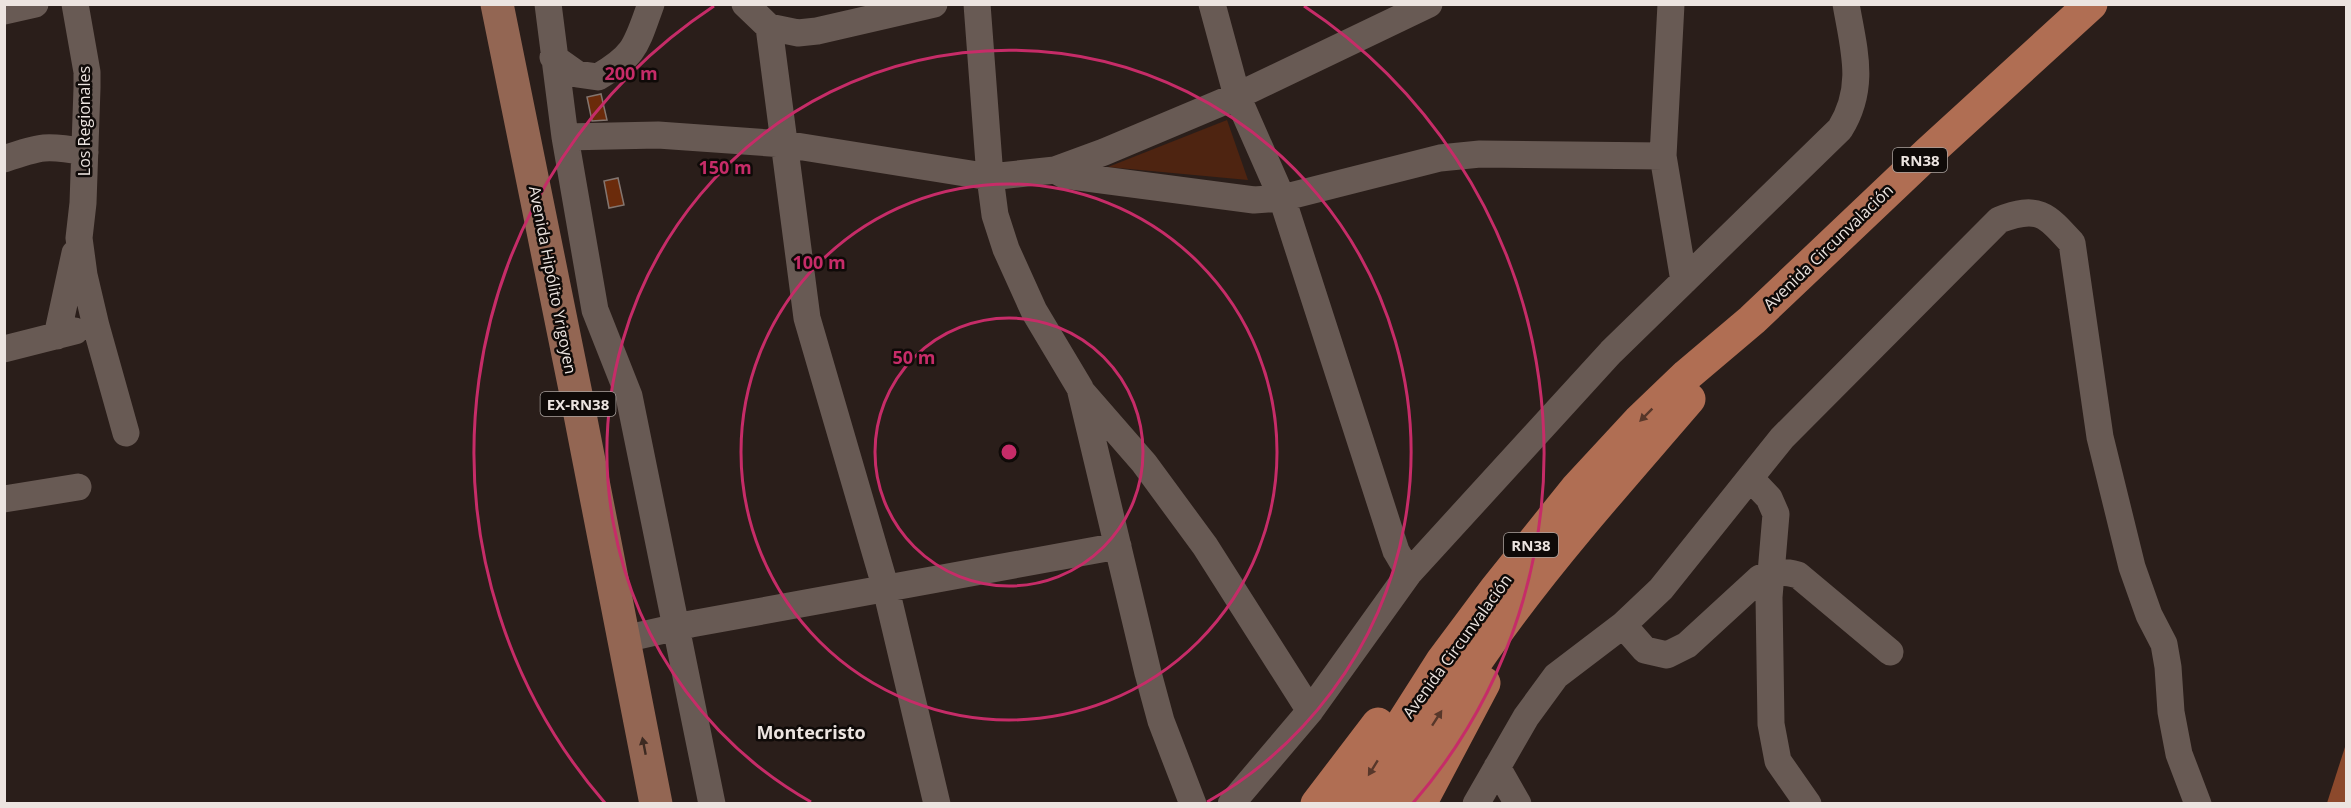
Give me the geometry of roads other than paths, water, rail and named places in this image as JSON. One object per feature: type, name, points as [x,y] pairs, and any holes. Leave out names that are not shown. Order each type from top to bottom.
[{"type":"highway","name":"Avenida Circunvalación","points":[[1351,804],[1442,661],[1495,590],[1576,489],[1639,421],[1687,375],[1752,320],[1928,153],[2091,4]]},
{"type":"highway","name":"Avenida Circunvalación","points":[[1384,804],[1463,678],[1512,611],[1594,510],[1709,376],[1752,320]]},
{"type":"highway","points":[[1420,804],[1489,673],[1531,612],[1632,483],[1668,423]]},
{"type":"highway","points":[[1317,804],[1421,667],[1480,595],[1576,489]]},
{"type":"main road","name":"Avenida Hipólito Yrigoyen","points":[[478,4],[517,190],[634,804]]},
{"type":"main road","name":"Avenida Hipólito Yrigoyen","points":[[497,4],[656,804]]},
{"type":"street","points":[[4,11],[35,4]]},
{"type":"street","name":"Los Regionales","points":[[57,336],[79,238],[83,203],[87,72],[75,4]]},
{"type":"street","points":[[548,4],[565,137],[595,310],[628,396],[712,804]]},
{"type":"street","points":[[554,57],[577,74],[598,77],[622,63],[636,45],[651,4]]},
{"type":"street","points":[[745,4],[769,27],[798,33],[817,31],[878,11],[934,4]]},
{"type":"street","points":[[977,4],[995,215],[1006,249],[1034,311],[1080,388],[1144,463],[1205,546],[1310,711]]},
{"type":"street","points":[[1212,4],[1237,96],[1282,198],[1396,551],[1409,573]]},
{"type":"street","points":[[565,137],[658,135],[784,144],[990,177],[1054,170],[1104,152],[1237,96],[1429,4]]},
{"type":"street","points":[[1671,4],[1662,156],[1684,281]]},
{"type":"street","points":[[1231,804],[1310,711],[1409,573],[1611,351],[1840,129],[1850,112],[1855,96],[1857,64],[1846,4]]},
{"type":"street","points":[[769,27],[807,318],[886,589],[937,804]]},
{"type":"street","points":[[4,159],[36,147],[54,146],[85,152]]},
{"type":"street","points":[[1054,170],[1064,175],[1254,200],[1282,198],[1440,158],[1480,154],[1662,156]]},
{"type":"street","points":[[1476,804],[1526,717],[1556,676],[1623,625],[1661,589],[1782,438],[1999,220],[2019,212],[2031,212],[2051,220],[2072,243],[2100,437],[2132,567],[2149,615],[2164,644],[2171,712],[2179,754],[2198,804]]},
{"type":"street","name":"Los Regionales","points":[[79,238],[84,275],[96,326],[126,433]]},
{"type":"street","points":[[4,349],[96,326]]},
{"type":"street","points":[[1080,388],[1161,721],[1193,804]]},
{"type":"street","points":[[1750,478],[1769,498],[1776,514],[1769,597],[1771,724],[1778,761],[1808,804]]},
{"type":"street","points":[[4,499],[78,487]]},
{"type":"street","points":[[624,639],[1118,546]]},
{"type":"street","points":[[1623,625],[1645,650],[1667,655],[1688,645],[1760,578],[1772,572],[1785,572],[1798,575],[1890,652]]},
{"type":"street","points":[[1497,767],[1518,804]]},
{"type":"district","name":"Montecristo","points":[[811,732]]}]
